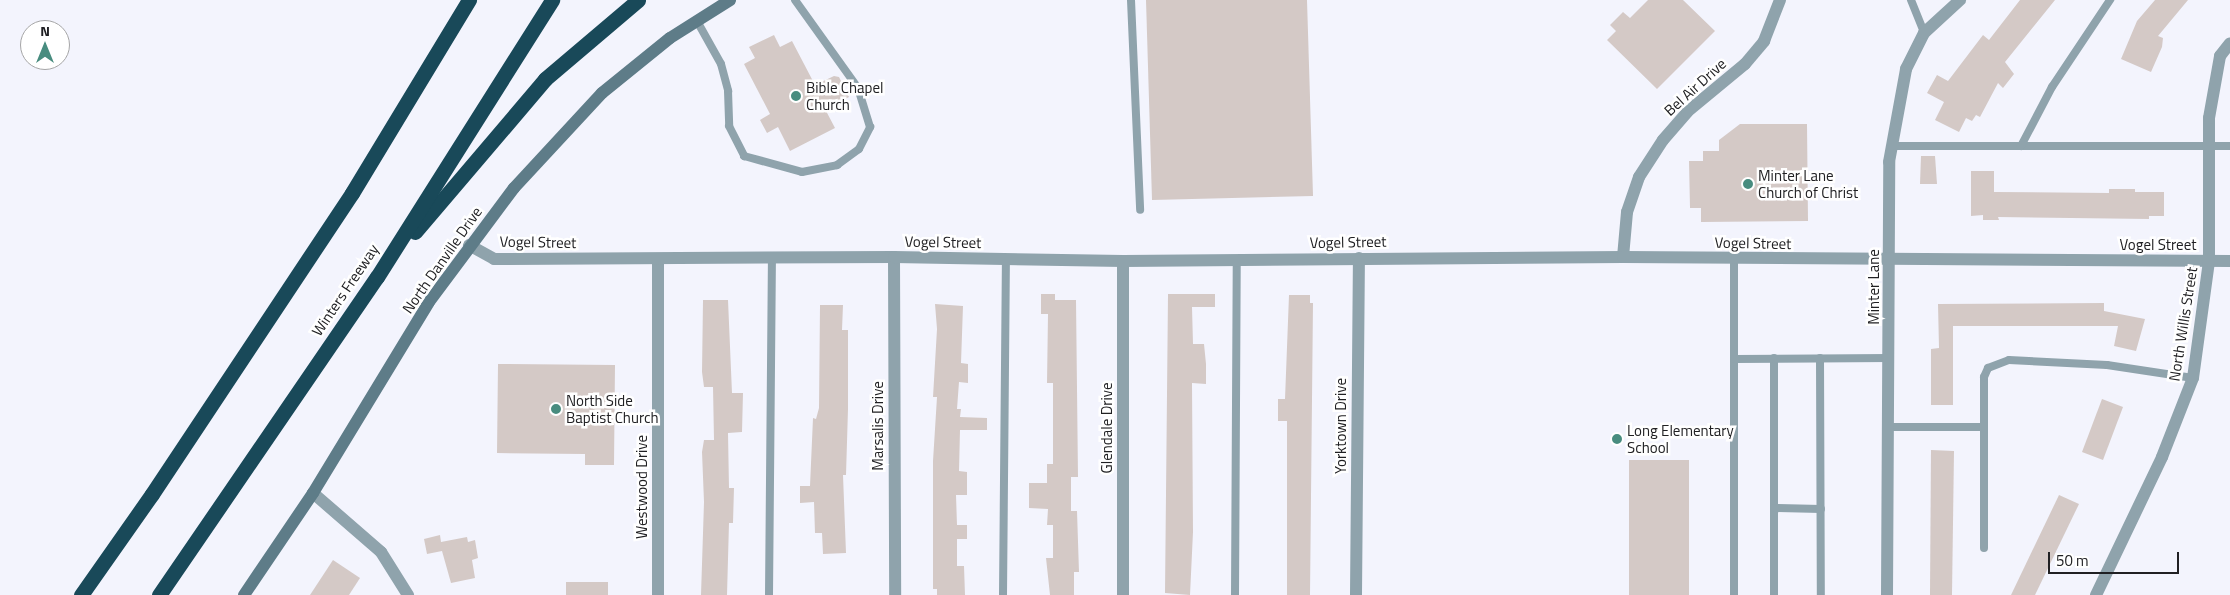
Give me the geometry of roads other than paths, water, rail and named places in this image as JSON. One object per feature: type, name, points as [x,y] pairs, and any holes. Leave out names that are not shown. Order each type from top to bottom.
[{"type":"highway","points":[[81,595],[152,494],[352,194],[469,0]]},
{"type":"highway","name":"Winters Freeway","points":[[160,595],[377,277],[552,0]]},
{"type":"highway","points":[[377,277],[545,79],[638,0]]},
{"type":"highway","points":[[169,595],[202,533]]},
{"type":"main road","name":"North Danville Drive","points":[[244,595],[313,493],[429,302],[469,245],[547,149],[595,100],[670,38],[730,0]]},
{"type":"street","name":"Bel Air Drive","points":[[1623,257],[1627,212],[1639,178],[1663,140],[1687,112],[1745,64],[1764,41],[1780,0]]},
{"type":"street","name":"Minter Lane","points":[[1887,595],[1892,146],[1906,69],[1924,34],[1960,0]]},
{"type":"street","name":"North Willis Street","points":[[2096,595],[2162,457],[2193,378],[2209,261],[2209,118],[2220,56],[2230,42]]},
{"type":"street","name":"Vogel Street","points":[[469,245],[494,259],[894,257],[1123,261],[1623,257],[1891,261],[2230,261]]},
{"type":"street","name":"Marsalis Drive","points":[[894,257],[895,595]]},
{"type":"street","name":"Yorktown Drive","points":[[1356,595],[1359,258]]},
{"type":"street","name":"Westwood Drive","points":[[658,259],[658,595]]},
{"type":"street","name":"Glendale Drive","points":[[1123,261],[1123,595]]},
{"type":"street","points":[[313,493],[381,552],[408,595]]},
{"type":"lane","points":[[697,21],[720,64],[728,92],[729,126],[744,156],[802,172],[837,166],[859,150],[870,127],[858,88],[796,0]]},
{"type":"lane","points":[[1131,0],[1140,210]]},
{"type":"lane","points":[[1911,0],[1924,34]]},
{"type":"lane","points":[[2021,146],[2052,86],[2110,0]]},
{"type":"lane","points":[[1892,146],[2230,146]]},
{"type":"lane","points":[[769,595],[772,258]]},
{"type":"lane","points":[[1003,595],[1006,259]]},
{"type":"lane","points":[[1734,259],[1734,595]]},
{"type":"lane","points":[[1235,595],[1237,260]]},
{"type":"lane","points":[[1774,358],[1774,595]]},
{"type":"lane","points":[[1820,358],[1821,595]]},
{"type":"lane","points":[[1734,359],[1890,358]]},
{"type":"lane","points":[[1984,548],[1984,376],[1995,363],[2009,360],[2107,365],[2193,378]]},
{"type":"lane","points":[[1889,427],[1984,427]]},
{"type":"lane","points":[[1774,508],[1821,509]]},
{"type":"place","name":"Bible Chapel Church","points":[[796,96]]},
{"type":"place","name":"Minter Lane Church of Christ","points":[[1748,184]]},
{"type":"place","name":"North Side Baptist Church","points":[[556,409]]},
{"type":"place","name":"Long Elementary School","points":[[1617,439]]}]
